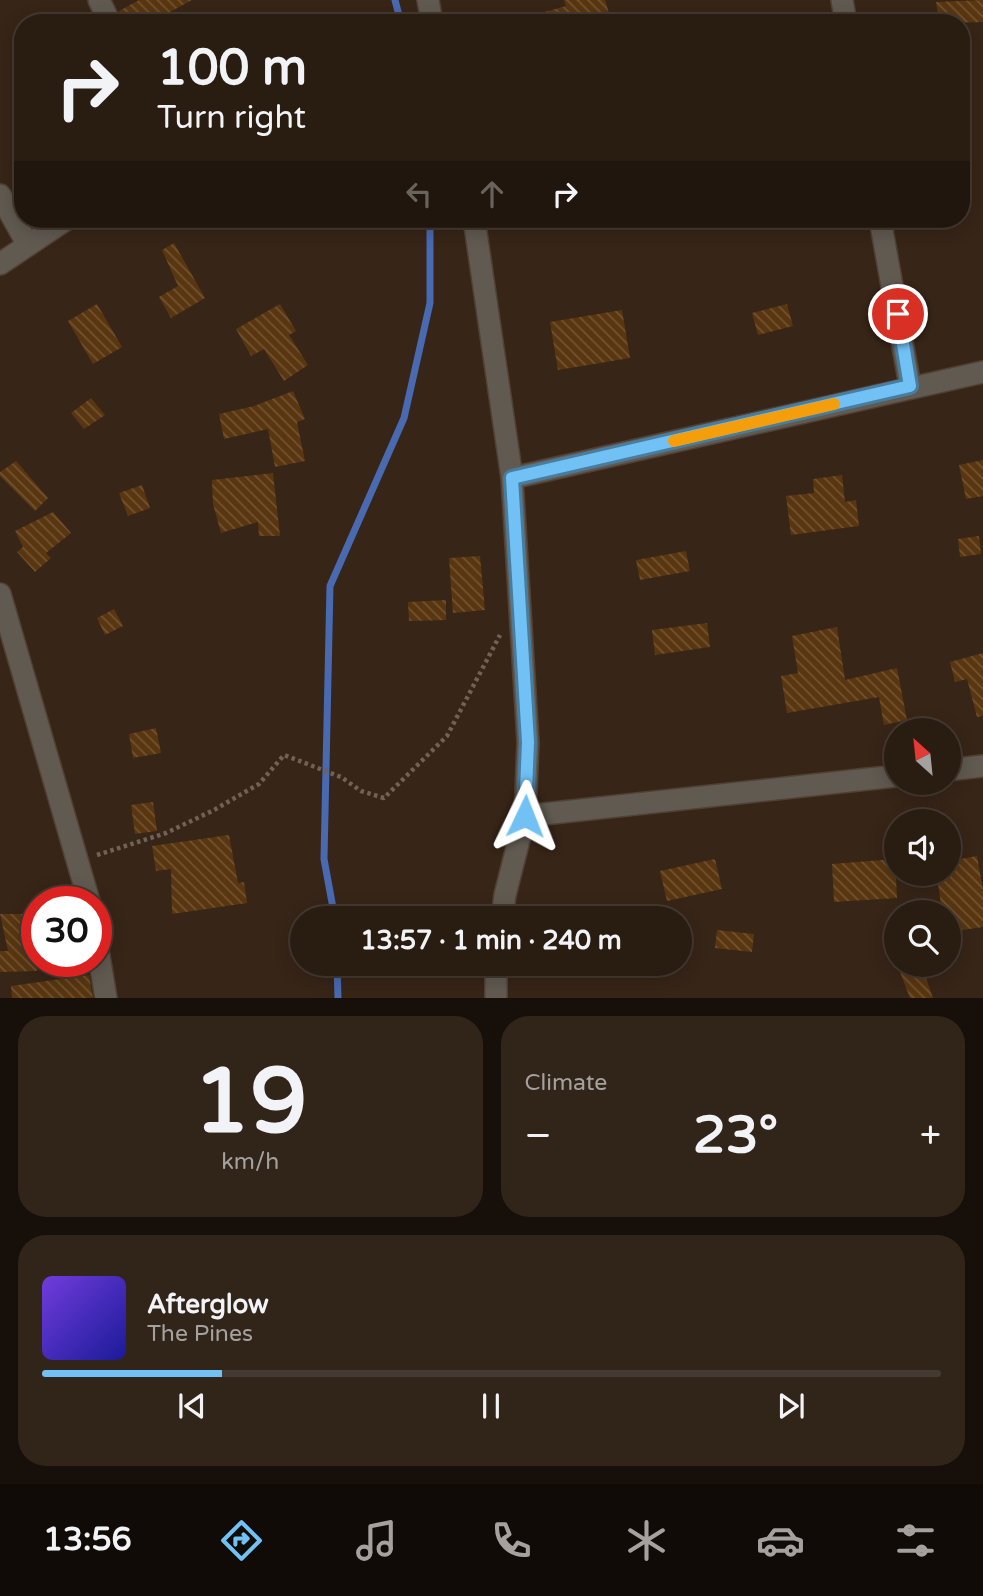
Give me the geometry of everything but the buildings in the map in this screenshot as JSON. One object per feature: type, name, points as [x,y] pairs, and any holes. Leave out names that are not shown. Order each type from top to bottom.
[{"type":"street","points":[[0,195],[14,220]]},
{"type":"street","points":[[19,228],[28,244]]},
{"type":"street","points":[[0,264],[53,228]]},
{"type":"street","points":[[475,228],[512,478],[527,728],[525,816],[504,906]]},
{"type":"street","points":[[882,228],[910,386]]},
{"type":"street","points":[[512,478],[910,386],[983,372]]},
{"type":"street","points":[[0,594],[85,886]]},
{"type":"street","points":[[961,769],[983,766]]},
{"type":"street","points":[[525,816],[884,777]]},
{"type":"street","points":[[496,976],[496,998]]},
{"type":"street","points":[[102,977],[106,998]]},
{"type":"path","points":[[79,860],[155,837],[214,810],[259,784],[284,755],[341,777],[361,791],[384,798],[447,736],[503,629]]},
{"type":"waterway","points":[[395,0],[399,14]]},
{"type":"waterway","points":[[333,906],[324,859],[330,586],[404,418],[430,303],[430,228]]},
{"type":"waterway","points":[[337,976],[338,998]]},
{"type":"slow traffic","points":[[674,441],[834,404]]},
{"type":"route","points":[[525,816],[528,742],[512,478],[910,386],[898,314]]}]
